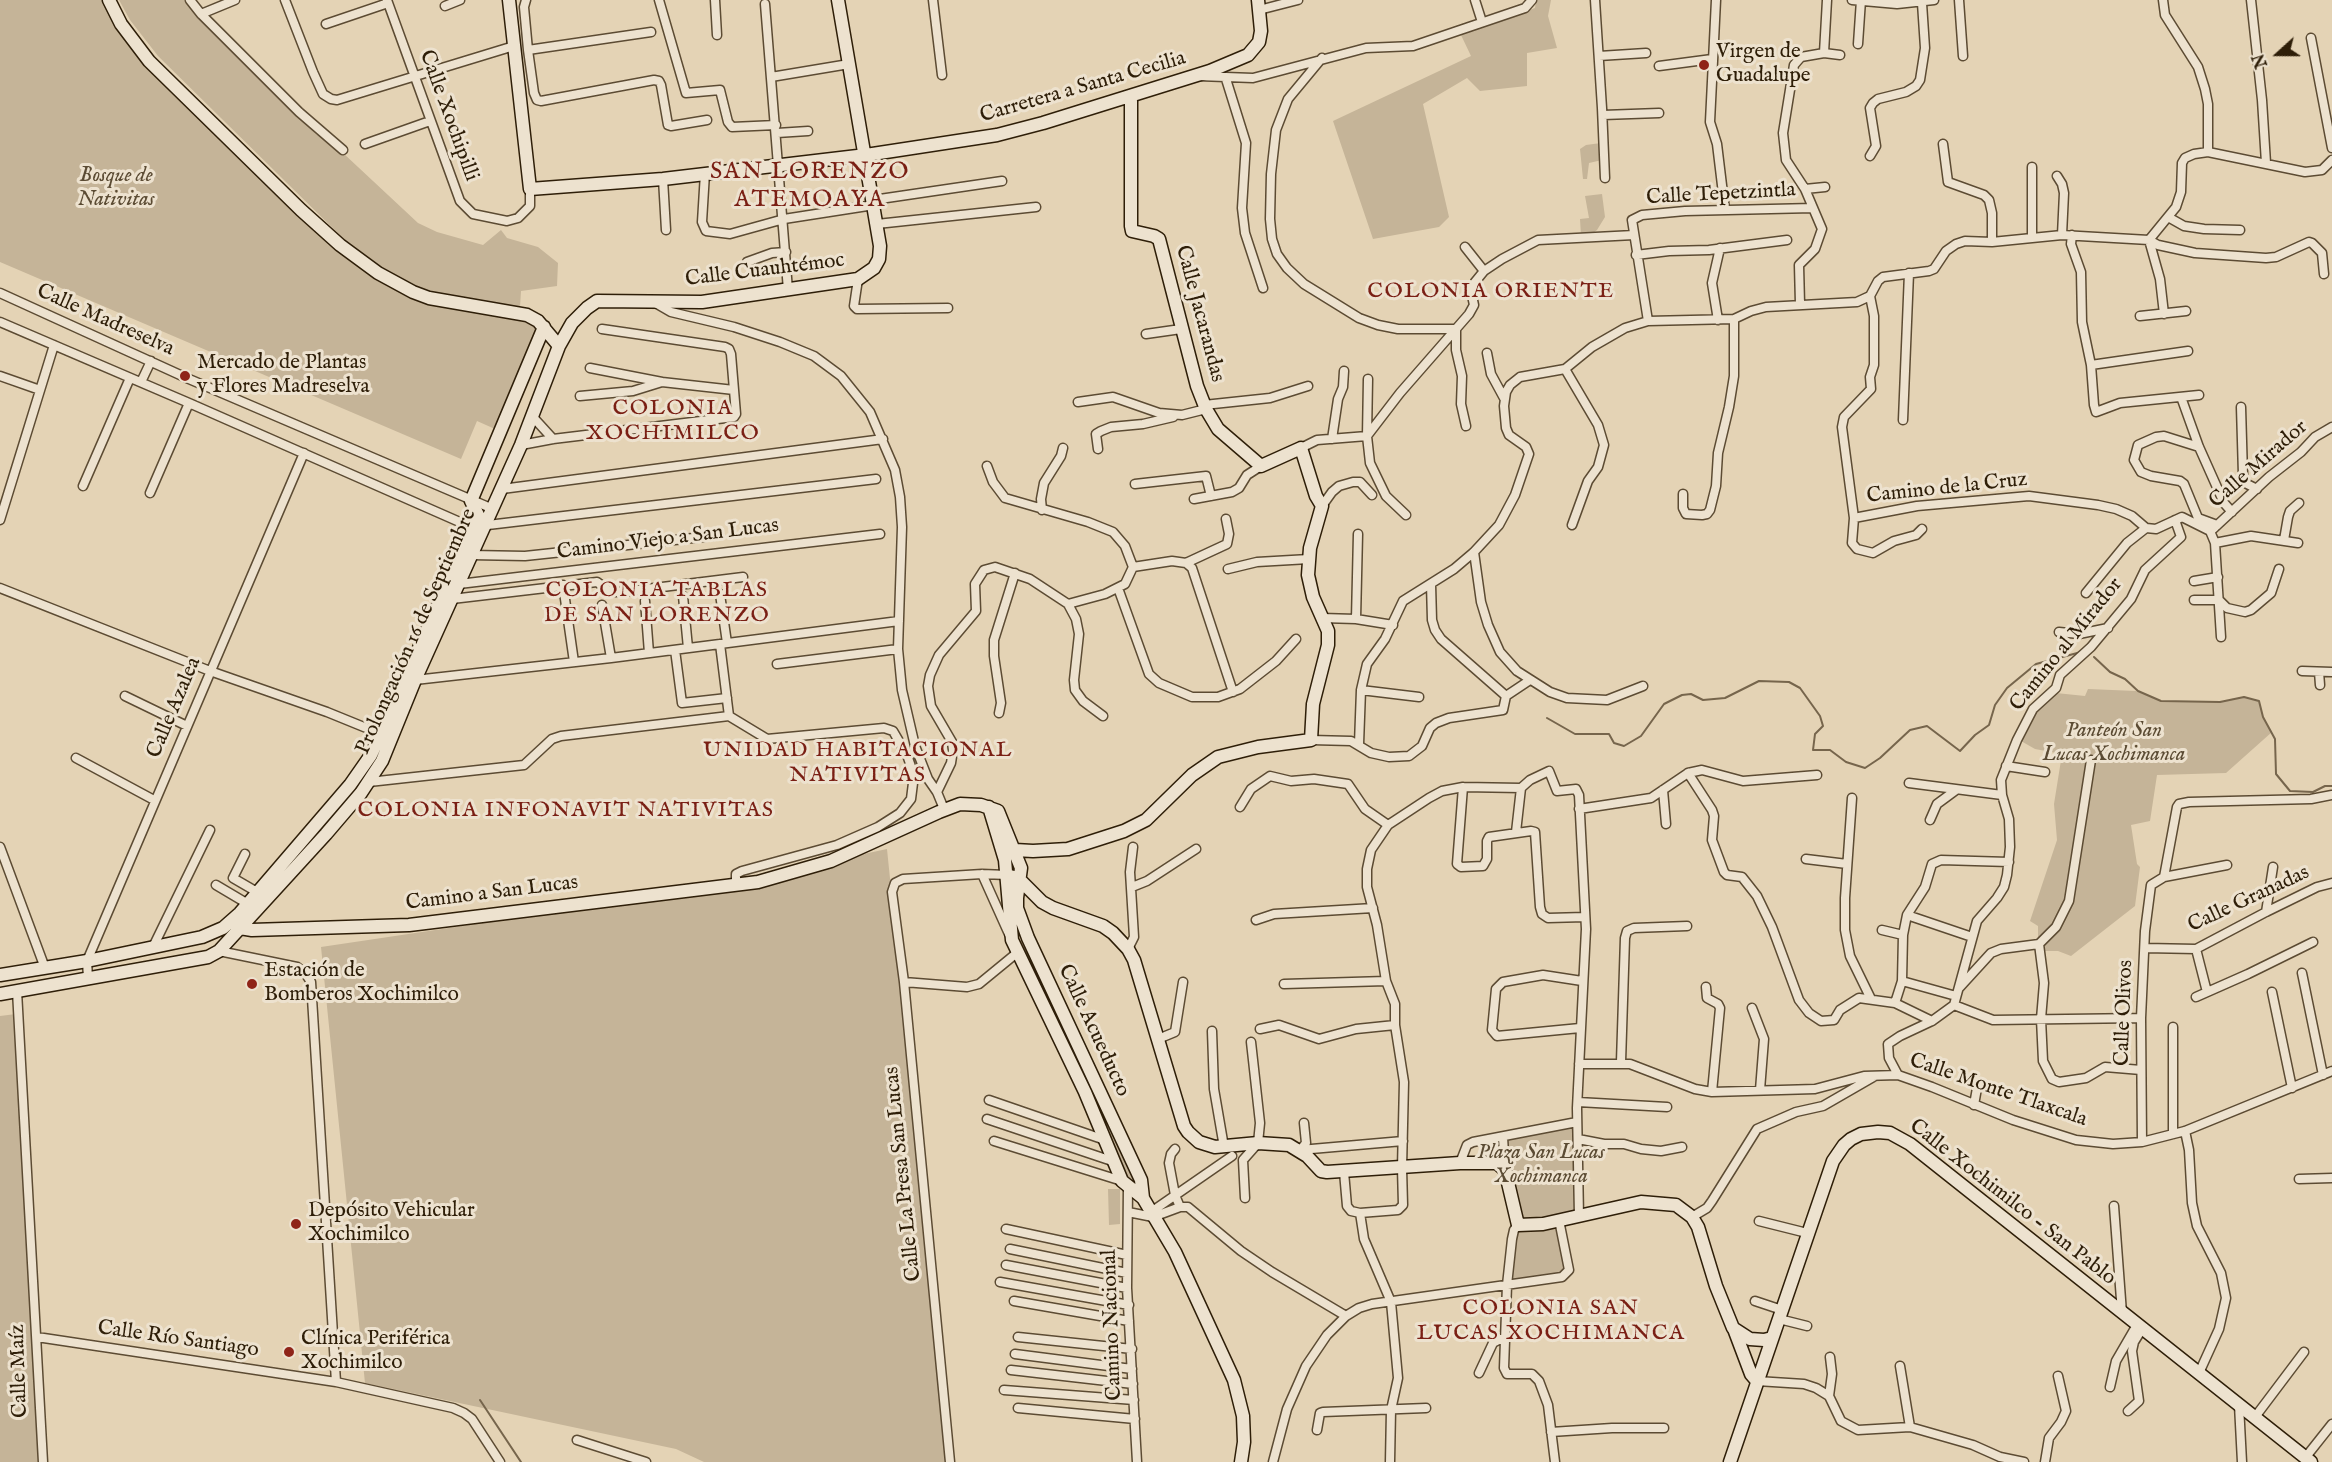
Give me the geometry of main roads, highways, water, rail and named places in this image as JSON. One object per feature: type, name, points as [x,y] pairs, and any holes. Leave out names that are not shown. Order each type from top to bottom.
[{"type":"waterway","points":[[1547,718],[1575,734],[1609,734],[1614,743],[1624,746],[1641,736],[1664,704],[1682,695],[1691,694],[1703,700],[1725,698],[1759,681],[1789,682],[1800,688],[1820,716],[1823,726],[1815,734],[1813,750],[1830,750],[1846,762],[1865,768],[1880,758],[1910,730],[1927,726],[1960,751],[1975,735],[1989,725],[1995,705],[2007,688],[2036,664],[2081,652]]},
{"type":"waterway","points":[[2094,657],[2110,672],[2125,679],[2138,691],[2161,701],[2220,702],[2244,697],[2259,701],[2263,717],[2275,739],[2276,774],[2290,791],[2313,792],[2325,786],[2332,786]]},
{"type":"waterway","points":[[480,1400],[521,1462]]},
{"type":"place","name":"Virgen de Guadalupe","points":[[1704,65]]},
{"type":"place","name":"Mercado de Plantas y Flores Madreselva","points":[[185,376]]},
{"type":"place","name":"Estación de Bomberos Xochimilco","points":[[252,984]]},
{"type":"place","name":"Depósito Vehicular Xochimilco","points":[[296,1224]]},
{"type":"place","name":"Clínica Periférica Xochimilco","points":[[289,1352]]},
{"type":"district","name":"SAN LORENZO ATEMOAYA","points":[[810,187]]},
{"type":"district","name":"COLONIA ORIENTE","points":[[1491,292]]},
{"type":"district","name":"COLONIA XOCHIMILCO","points":[[673,422]]},
{"type":"district","name":"COLONIA TABLAS DE SAN LORENZO","points":[[657,604]]},
{"type":"district","name":"UNIDAD HABITACIONAL NATIVITAS","points":[[858,764]]},
{"type":"district","name":"COLONIA INFONAVIT NATIVITAS","points":[[566,811]]},
{"type":"district","name":"COLONIA SAN LUCAS XOCHIMANCA","points":[[1551,1322]]},
{"type":"park label","name":"Bosque de Nativitas","points":[[116,189]]},
{"type":"park label","name":"Panteón San Lucas Xochimanca","points":[[2114,744]]},
{"type":"park label","name":"Plaza San Lucas Xochimanca","points":[[1541,1166]]}]
